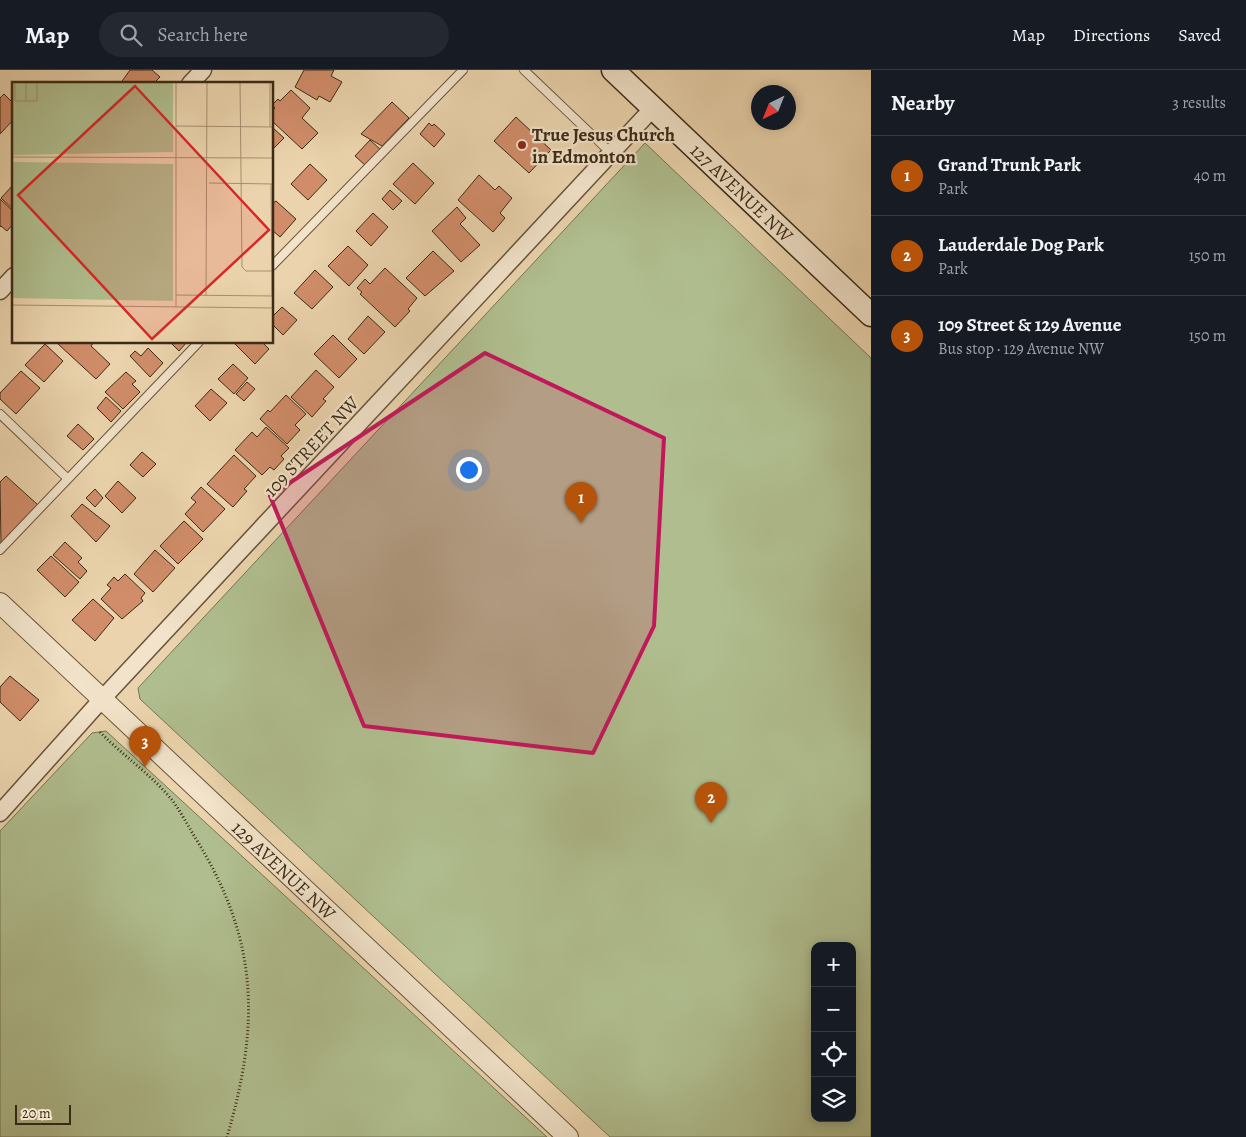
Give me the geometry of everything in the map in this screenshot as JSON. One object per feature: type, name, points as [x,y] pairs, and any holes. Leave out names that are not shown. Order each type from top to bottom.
[{"type":"main road","name":"127 AVENUE NW","points":[[613,70],[871,315]]},
{"type":"street","points":[[192,82],[203,70]]},
{"type":"street","name":"109 STREET NW","points":[[0,813],[103,698],[653,108]]},
{"type":"street","points":[[0,291],[12,278]]},
{"type":"street","name":"129 AVENUE NW","points":[[0,603],[568,1137]]},
{"type":"lane","points":[[274,264],[463,70]]},
{"type":"lane","points":[[524,70],[611,153]]},
{"type":"lane","points":[[0,550],[197,344]]},
{"type":"lane","points":[[0,414],[67,478]]},
{"type":"path","points":[[100,732],[171,799],[210,863],[228,898],[240,935],[249,987],[248,1042],[240,1092],[227,1137]]},
{"type":"highlighted area","points":[[485,353],[664,438],[654,626],[593,753],[364,726],[270,496]]},
{"type":"green space","points":[[645,143],[871,358],[871,1137],[610,1137],[140,699],[138,688]]},
{"type":"green space","points":[[106,731],[547,1137],[0,1137],[0,831],[92,733]]},
{"type":"building","points":[[130,70],[152,70],[160,77],[155,82],[121,82]]},
{"type":"building","points":[[304,70],[334,70],[331,76],[342,82],[330,102],[319,96],[317,100],[295,87]]},
{"type":"building","points":[[291,90],[310,108],[302,118],[318,133],[302,149],[274,123],[274,103],[278,99],[280,101]]},
{"type":"building","points":[[4,94],[12,102],[12,121],[0,134],[0,98]]},
{"type":"building","points":[[392,102],[409,118],[382,146],[361,134]]},
{"type":"building","name":"True Jesus Church in Edmonton","points":[[516,117],[551,150],[529,173],[494,141]]},
{"type":"building","points":[[429,123],[432,126],[434,124],[445,134],[434,147],[420,134]]},
{"type":"building","points":[[274,129],[284,138],[274,148]]},
{"type":"building","points":[[370,140],[381,150],[366,166],[355,156]]},
{"type":"building","points":[[413,163],[434,183],[415,204],[393,184]]},
{"type":"building","points":[[310,164],[327,180],[308,200],[291,184]]},
{"type":"building","points":[[479,175],[495,190],[499,186],[512,198],[500,213],[505,218],[493,232],[458,200]]},
{"type":"building","points":[[12,186],[12,208],[1,198]]},
{"type":"building","points":[[390,190],[402,201],[393,210],[382,199]]},
{"type":"building","points":[[0,199],[12,210],[12,225],[7,231],[0,227]]},
{"type":"building","points":[[276,201],[296,219],[280,237],[274,232],[274,202]]},
{"type":"building","points":[[457,207],[466,218],[460,224],[480,245],[461,262],[432,231]]},
{"type":"building","points":[[373,213],[388,227],[371,246],[356,231]]},
{"type":"building","points":[[348,246],[368,265],[349,286],[328,266]]},
{"type":"building","points":[[433,251],[454,271],[425,296],[406,278]]},
{"type":"building","points":[[385,268],[417,298],[408,309],[410,311],[395,327],[360,294],[362,292],[357,288],[365,279],[370,284]]},
{"type":"building","points":[[315,270],[333,287],[312,309],[294,293]]},
{"type":"building","points":[[282,307],[297,320],[283,335],[274,326],[274,315]]},
{"type":"building","points":[[368,316],[385,332],[364,354],[348,339]]},
{"type":"building","points":[[333,335],[357,359],[339,378],[314,354]]},
{"type":"building","points":[[45,344],[63,361],[44,382],[25,365]]},
{"type":"building","points":[[58,344],[92,344],[91,346],[110,364],[96,379]]},
{"type":"building","points":[[172,344],[185,344],[179,351]]},
{"type":"building","points":[[235,344],[264,344],[269,349],[255,364]]},
{"type":"building","points":[[148,348],[163,363],[150,377],[130,356],[135,351],[141,356]]},
{"type":"building","points":[[233,364],[248,378],[234,394],[218,379]]},
{"type":"building","points":[[316,370],[334,387],[323,399],[326,401],[312,417],[291,397]]},
{"type":"building","points":[[21,371],[40,388],[16,414],[0,399],[0,393]]},
{"type":"building","points":[[126,372],[136,381],[132,384],[140,392],[123,409],[105,392]]},
{"type":"building","points":[[247,382],[255,389],[244,401],[236,394]]},
{"type":"building","points":[[211,389],[227,403],[210,421],[195,406]]},
{"type":"building","points":[[286,395],[306,414],[295,425],[300,430],[287,444],[260,419],[268,410],[270,412]]},
{"type":"building","points":[[106,397],[121,411],[111,422],[97,408]]},
{"type":"building","points":[[78,424],[94,439],[83,450],[67,436]]},
{"type":"building","points":[[266,427],[289,448],[281,456],[284,459],[274,470],[270,467],[262,475],[235,450],[252,432],[257,437]]},
{"type":"building","points":[[142,452],[156,464],[143,477],[130,465]]},
{"type":"building","points":[[234,455],[256,476],[244,489],[247,491],[233,507],[207,484]]},
{"type":"building","points":[[6,476],[38,505],[1,544],[0,482]]},
{"type":"building","points":[[118,481],[136,498],[122,513],[105,496]]},
{"type":"building","points":[[201,487],[225,509],[203,532],[185,514],[196,502],[191,498]]},
{"type":"building","points":[[95,489],[103,498],[95,507],[86,498]]},
{"type":"building","points":[[82,504],[110,526],[96,542],[71,516]]},
{"type":"building","points":[[184,521],[203,539],[178,564],[160,546]]},
{"type":"building","points":[[65,542],[82,558],[78,562],[87,571],[80,579],[53,555]]},
{"type":"building","points":[[155,550],[175,568],[153,592],[134,574]]},
{"type":"building","points":[[51,556],[79,582],[65,597],[37,570]]},
{"type":"building","points":[[125,574],[145,593],[141,598],[143,601],[122,619],[101,599],[111,588],[107,585],[114,577],[118,581]]},
{"type":"building","points":[[93,599],[114,618],[95,641],[72,620]]},
{"type":"building","points":[[10,676],[39,700],[20,721],[0,702],[0,687]]},
{"type":"place","name":"True Jesus Church in Edmonton","points":[[522,145]]},
{"type":"place","name":"Grand Trunk Park","points":[[581,523]]},
{"type":"place","name":"109 Street & 129 Avenue","points":[[145,767]]},
{"type":"place","name":"Lauderdale Dog Park","points":[[711,823]]}]
